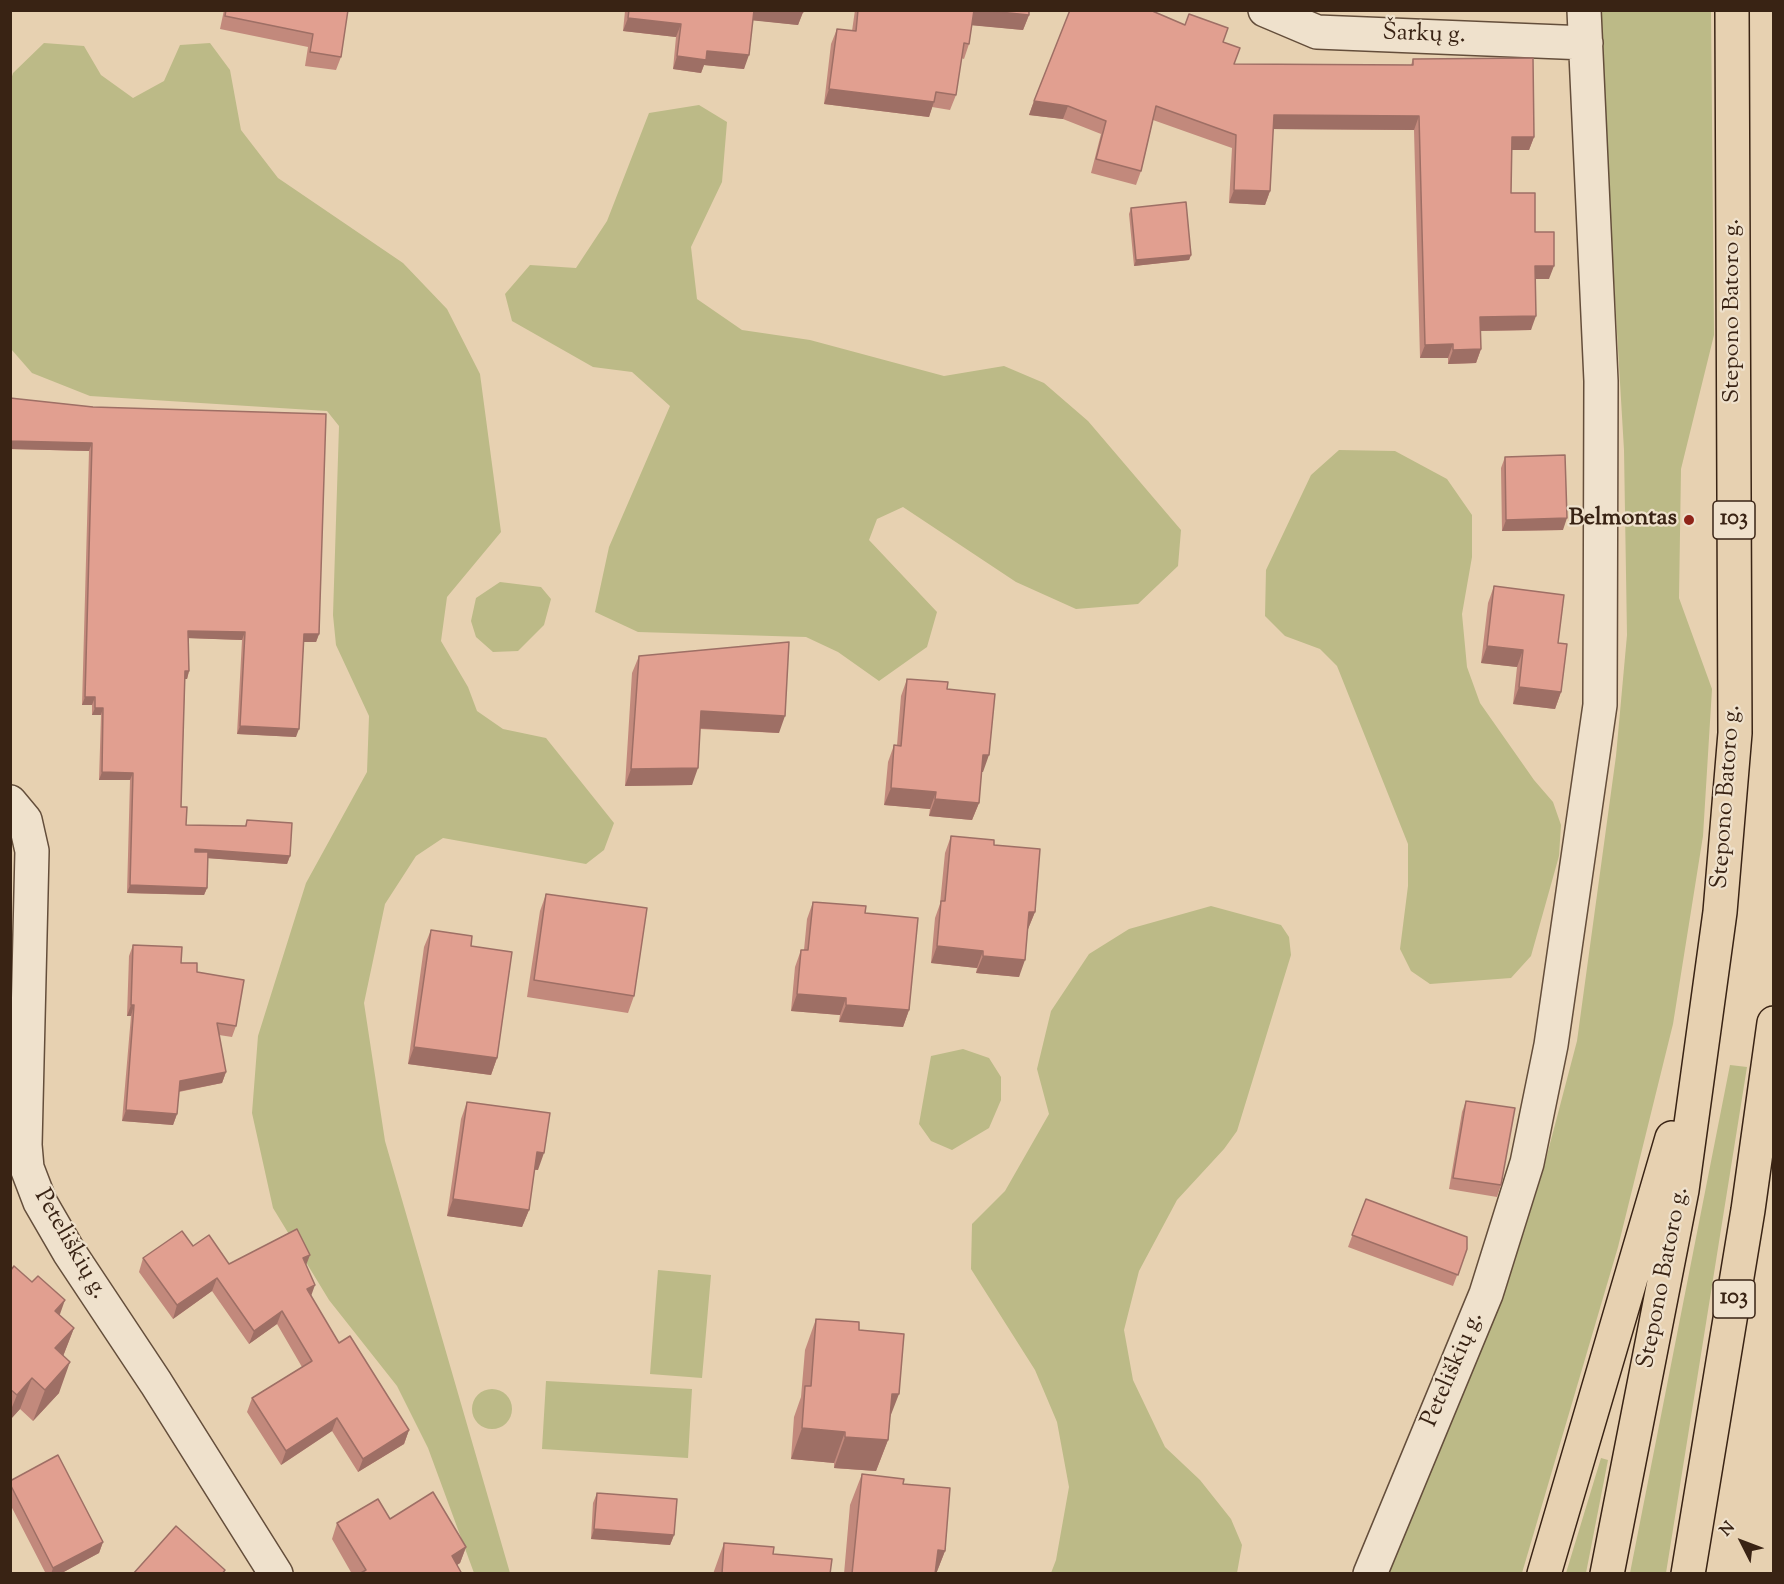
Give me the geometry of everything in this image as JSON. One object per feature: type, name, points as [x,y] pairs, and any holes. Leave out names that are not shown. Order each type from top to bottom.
[{"type":"main road","name":"Stepono Batoro g.","points":[[1607,1574],[1682,1190],[1720,912],[1735,733],[1732,10]]},
{"type":"main road","name":"103","points":[[1688,1574],[1748,1210],[1773,1023]]},
{"type":"main road","name":"103","points":[[1544,1574],[1704,1029]]},
{"type":"street","name":"Šarkų g.","points":[[1265,10],[1317,32],[1586,43]]},
{"type":"street","points":[[1584,10],[1586,43]]},
{"type":"street","name":"Peteliškių g.","points":[[1370,1574],[1486,1294],[1527,1163],[1551,1045],[1600,705],[1601,381],[1586,43]]},
{"type":"street","name":"Peteliškių g.","points":[[10,802],[25,820],[32,850],[25,1145],[27,1168],[40,1202],[69,1252],[156,1383],[276,1574]]},
{"type":"shaded area","points":[[1598,11],[1711,11],[1714,335],[1681,469],[1679,598],[1712,689],[1703,836],[1673,1024],[1618,1247],[1522,1573],[1385,1574],[1428,1476],[1521,1241],[1542,1174],[1577,1041],[1616,756],[1627,635],[1624,450]]},
{"type":"shaded area","points":[[44,43],[84,46],[101,75],[133,98],[164,81],[180,45],[210,43],[230,70],[241,130],[278,178],[403,263],[447,309],[480,374],[501,532],[447,597],[441,641],[468,687],[477,711],[503,729],[546,738],[614,823],[604,850],[586,864],[443,838],[416,856],[385,904],[364,1003],[385,1141],[510,1573],[474,1573],[428,1448],[397,1386],[329,1300],[273,1208],[252,1113],[258,1036],[306,883],[367,772],[369,716],[336,645],[333,615],[339,426],[327,411],[90,396],[32,373],[11,349],[10,83],[13,73]]},
{"type":"shaded area","points":[[699,105],[727,122],[722,182],[691,247],[697,299],[742,330],[810,340],[944,376],[1004,366],[1044,383],[1088,421],[1181,530],[1178,566],[1138,604],[1076,609],[1016,582],[903,507],[877,519],[869,540],[937,612],[927,647],[879,681],[838,652],[806,637],[638,632],[595,612],[609,547],[670,406],[632,372],[593,367],[512,321],[505,294],[530,265],[576,268],[607,221],[649,113]]},
{"type":"shaded area","points":[[1339,450],[1395,451],[1447,479],[1472,515],[1472,557],[1462,614],[1467,667],[1480,703],[1534,780],[1553,802],[1561,825],[1559,856],[1531,956],[1511,978],[1430,984],[1411,971],[1400,949],[1408,886],[1408,844],[1337,666],[1320,649],[1285,636],[1265,616],[1266,570],[1311,475]]},
{"type":"shaded area","points":[[500,582],[541,587],[551,599],[544,625],[518,651],[493,652],[476,637],[471,621],[476,598]]},
{"type":"shaded area","points":[[1211,906],[1281,925],[1289,937],[1291,955],[1237,1131],[1224,1149],[1177,1200],[1139,1271],[1124,1330],[1133,1380],[1165,1447],[1200,1480],[1231,1519],[1242,1545],[1237,1573],[1051,1573],[1056,1560],[1069,1487],[1057,1422],[1035,1370],[971,1269],[972,1224],[1005,1191],[1049,1114],[1037,1069],[1051,1011],[1089,954],[1129,929]]},
{"type":"shaded area","points":[[963,1049],[989,1058],[1001,1077],[1001,1100],[989,1128],[952,1150],[931,1141],[919,1124],[931,1056]]},
{"type":"shaded area","points":[[1730,1065],[1747,1067],[1666,1573],[1630,1573]]},
{"type":"shaded area","points":[[658,1270],[711,1275],[702,1378],[650,1374]]},
{"type":"shaded area","points":[[546,1381],[692,1389],[688,1458],[542,1449]]},
{"type":"shaded area","points":[[492,1389],[500,1390],[506,1395],[511,1401],[511,1417],[506,1423],[500,1428],[492,1429],[484,1428],[478,1423],[473,1417],[472,1409],[473,1401],[478,1395],[484,1390]]},
{"type":"shaded area","points":[[1601,1458],[1608,1460],[1586,1573],[1566,1573]]},
{"type":"building","points":[[226,10],[348,10],[341,57],[310,52],[313,34],[225,16]]},
{"type":"building","points":[[629,10],[754,10],[749,55],[707,51],[706,60],[677,56],[681,24],[628,18]]},
{"type":"building","points":[[858,10],[974,10],[969,44],[964,43],[956,95],[936,92],[934,102],[829,89],[837,29],[856,31]]},
{"type":"building","points":[[980,10],[1029,10],[1029,15]]},
{"type":"building","points":[[1070,10],[1150,10],[1185,25],[1189,14],[1228,28],[1223,42],[1240,48],[1234,64],[1413,65],[1413,59],[1533,58],[1534,137],[1512,137],[1511,193],[1535,193],[1535,232],[1554,232],[1554,266],[1535,266],[1536,316],[1480,317],[1481,349],[1453,350],[1453,344],[1425,345],[1419,116],[1274,115],[1270,191],[1234,190],[1236,135],[1156,106],[1141,171],[1096,159],[1106,121],[1068,106],[1034,101]]},
{"type":"building","points":[[1186,202],[1191,255],[1136,260],[1131,208]]},
{"type":"building","points":[[10,398],[93,407],[326,414],[319,634],[304,634],[299,729],[240,726],[245,632],[188,631],[189,671],[185,671],[181,807],[187,807],[186,825],[246,826],[247,820],[292,823],[290,856],[195,849],[195,852],[208,852],[207,888],[130,885],[133,773],[102,772],[103,708],[95,708],[95,697],[85,697],[92,443],[10,441]]},
{"type":"building","points":[[1565,455],[1567,518],[1506,520],[1505,457]]},
{"type":"building","points":[[1494,586],[1564,595],[1558,643],[1567,644],[1561,692],[1519,687],[1523,650],[1487,646]]},
{"type":"building","points":[[789,642],[785,716],[701,711],[698,768],[631,769],[639,656]]},
{"type":"building","points":[[907,679],[948,682],[947,689],[995,694],[989,755],[983,755],[979,803],[935,799],[936,792],[891,788],[894,745],[901,746]]},
{"type":"building","points":[[951,836],[994,840],[994,845],[1040,849],[1035,912],[1029,912],[1025,960],[983,956],[983,951],[937,946],[941,901],[945,901]]},
{"type":"building","points":[[546,894],[647,908],[634,996],[534,980]]},
{"type":"building","points":[[813,902],[866,906],[865,913],[918,918],[909,1010],[846,1005],[846,998],[797,994],[801,950],[808,950]]},
{"type":"building","points":[[431,930],[472,936],[471,946],[512,952],[497,1058],[414,1047]]},
{"type":"building","points":[[133,945],[182,947],[181,963],[197,963],[197,972],[244,980],[236,1026],[217,1023],[226,1072],[180,1081],[177,1114],[126,1110],[134,1005],[131,1005]]},
{"type":"building","points":[[1466,1101],[1515,1108],[1501,1185],[1453,1178]]},
{"type":"building","points":[[467,1102],[550,1113],[544,1153],[537,1152],[529,1210],[453,1199]]},
{"type":"building","points":[[1366,1199],[1467,1237],[1467,1249],[1458,1275],[1352,1235]]},
{"type":"building","points":[[297,1229],[310,1255],[303,1258],[315,1285],[307,1289],[339,1343],[350,1336],[409,1430],[363,1459],[337,1418],[286,1451],[252,1398],[312,1361],[282,1311],[254,1331],[217,1278],[177,1305],[143,1258],[182,1231],[193,1246],[209,1235],[229,1264]]},
{"type":"building","points":[[14,1266],[32,1282],[38,1276],[65,1300],[55,1311],[74,1328],[55,1348],[70,1362],[45,1390],[32,1378],[17,1395],[10,1389],[10,1269]]},
{"type":"building","points":[[816,1319],[859,1322],[859,1330],[904,1334],[899,1394],[892,1394],[888,1440],[845,1437],[845,1432],[802,1428],[805,1386],[811,1386]]},
{"type":"building","points":[[58,1455],[103,1542],[53,1568],[10,1481]]},
{"type":"building","points":[[862,1474],[904,1479],[903,1484],[950,1488],[945,1551],[938,1550],[935,1574],[852,1574]]},
{"type":"building","points":[[433,1492],[466,1547],[452,1556],[462,1574],[359,1574],[366,1570],[337,1523],[378,1499],[390,1519]]},
{"type":"building","points":[[597,1493],[677,1499],[674,1535],[594,1529]]},
{"type":"building","points":[[176,1526],[225,1570],[222,1574],[133,1574]]},
{"type":"building","points":[[724,1543],[774,1547],[773,1554],[832,1559],[830,1574],[722,1574]]},
{"type":"place","name":"Belmontas","points":[[1689,520]]}]
